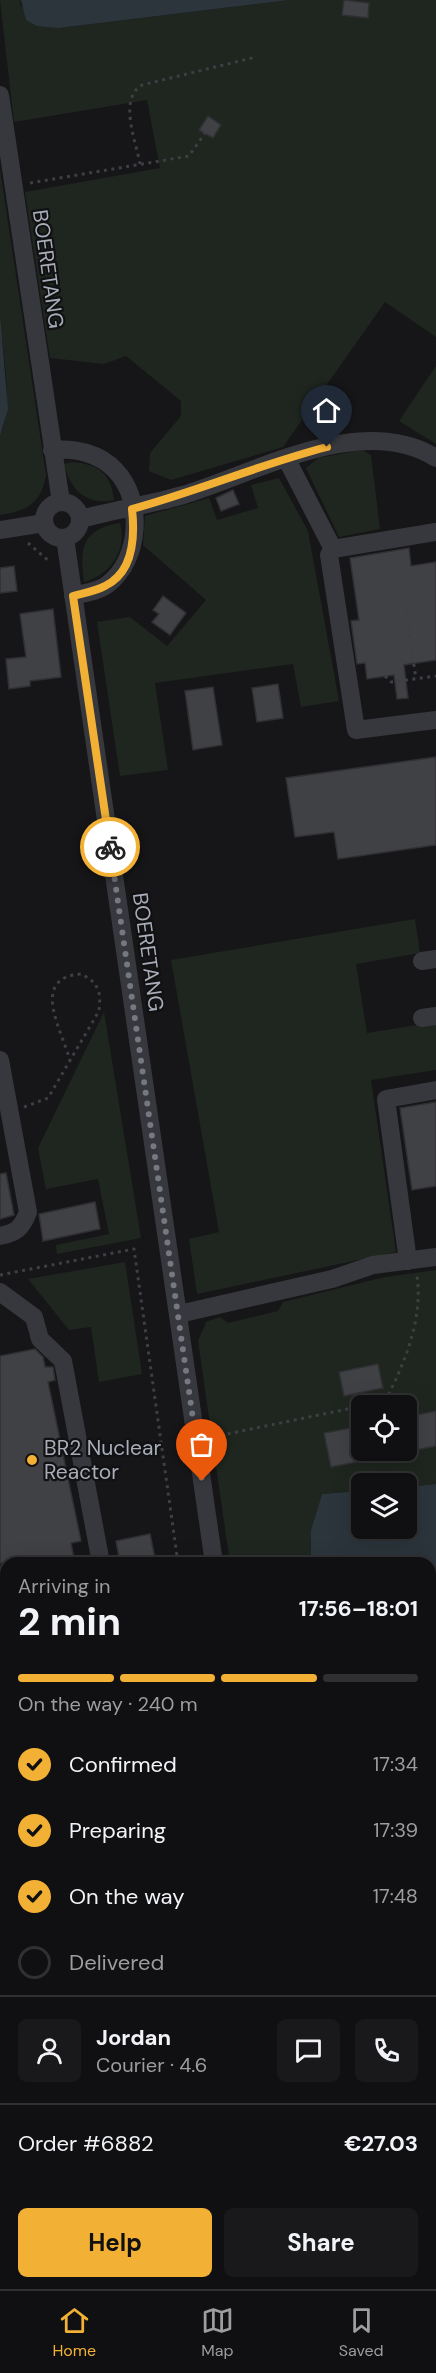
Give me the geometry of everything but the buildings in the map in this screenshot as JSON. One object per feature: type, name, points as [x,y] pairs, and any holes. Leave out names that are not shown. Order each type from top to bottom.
[{"type":"street","name":"BOERETANG","points":[[0,95],[61,502]]},
{"type":"street","points":[[81,519],[132,509],[198,490],[286,458],[368,441],[405,442],[436,458]]},
{"type":"street","points":[[52,450],[76,450],[87,453],[116,470],[129,490],[132,509],[133,548],[124,569],[107,585],[73,596]]},
{"type":"street","points":[[286,458],[333,549]]},
{"type":"street","points":[[61,502],[76,509],[81,519],[75,534],[65,538],[53,536],[45,524],[50,507],[61,502]]},
{"type":"street","points":[[0,530],[45,524]]},
{"type":"street","points":[[436,532],[333,549],[329,555],[356,730],[436,720]]},
{"type":"street","name":"BOERETANG","points":[[65,538],[213,1557]]},
{"type":"street","points":[[0,1060],[28,1212],[20,1228],[12,1234],[0,1236]]},
{"type":"street","points":[[411,1261],[386,1099],[436,1090]]},
{"type":"street","points":[[178,1314],[332,1279],[357,1269],[436,1257]]},
{"type":"street","points":[[0,1292],[34,1317],[40,1340],[63,1361],[100,1557]]},
{"type":"path","points":[[140,164],[129,103],[134,90],[142,85],[256,57]]},
{"type":"path","points":[[13,185],[189,156],[205,134]]},
{"type":"path","points":[[19,540],[36,548],[55,567]]},
{"type":"path","points":[[406,612],[416,679]]},
{"type":"path","points":[[385,676],[390,682],[436,676]]},
{"type":"path","points":[[10,1110],[36,1104],[48,1098],[70,1061],[99,1011],[100,996],[95,983],[82,974],[69,975],[58,983],[51,997],[55,1020],[70,1061]]},
{"type":"path","points":[[0,1275],[134,1250],[177,1557]]},
{"type":"path","points":[[388,1395],[406,1361],[420,1293],[411,1261]]},
{"type":"path","points":[[196,1440],[351,1408]]},
{"type":"shaded area","points":[[0,0],[21,0],[20,5],[59,28],[289,0],[436,0],[436,337],[385,302],[283,447],[171,480],[149,471],[150,453],[181,416],[181,401],[126,356],[104,364],[50,358],[25,192],[160,168],[147,100],[14,122]]},
{"type":"shaded area","points":[[21,0],[289,0],[59,28],[37,26],[26,20]]},
{"type":"shaded area","points":[[0,169],[46,475],[40,493],[31,504],[18,511],[0,515],[0,436],[4,423],[7,392],[0,313]]},
{"type":"shaded area","points":[[0,314],[8,409],[0,436]]},
{"type":"shaded area","points":[[436,366],[436,444],[399,421]]},
{"type":"shaded area","points":[[362,450],[371,455],[380,529],[339,537],[306,468],[318,458]]},
{"type":"shaded area","points":[[72,462],[89,465],[102,472],[110,483],[114,500],[96,501],[81,494],[71,481],[64,464]]},
{"type":"shaded area","points":[[279,478],[308,531],[339,701],[301,707],[293,664],[155,683],[168,770],[120,776],[97,622],[130,617],[167,646],[206,600],[143,545],[145,516],[209,498],[217,520],[258,508],[251,485]]},
{"type":"shaded area","points":[[120,523],[121,543],[115,560],[102,573],[84,582],[82,559],[86,542],[98,530]]},
{"type":"shaded area","points":[[415,919],[420,953],[356,964],[367,1033],[436,1022],[436,1070],[371,1080],[396,1252],[197,1294],[189,1239],[219,1232],[171,960]]},
{"type":"shaded area","points":[[104,1012],[141,1238],[57,1254],[56,1245],[109,1234],[98,1179],[46,1189],[38,1148]]},
{"type":"shaded area","points":[[125,1262],[142,1374],[99,1382],[91,1327],[69,1330],[28,1279]]},
{"type":"shaded area","points":[[436,1270],[436,1484],[417,1486],[417,1473],[351,1473],[351,1492],[322,1494],[311,1530],[311,1557],[229,1557],[198,1341],[206,1322],[220,1317],[228,1323],[278,1311],[283,1302],[385,1277]]},
{"type":"shaded area","points":[[436,1484],[436,1557],[311,1557],[311,1530],[322,1494],[351,1492],[351,1539],[417,1539],[417,1486]]},
{"type":"way so far","points":[[110,847],[202,1481]]},
{"type":"place","name":"BR2 Nuclear Reactor","points":[[32,1460]]},
{"type":"route","points":[[110,847],[73,596],[107,585],[124,569],[133,548],[132,509],[182,496],[286,458],[327,447]]}]
